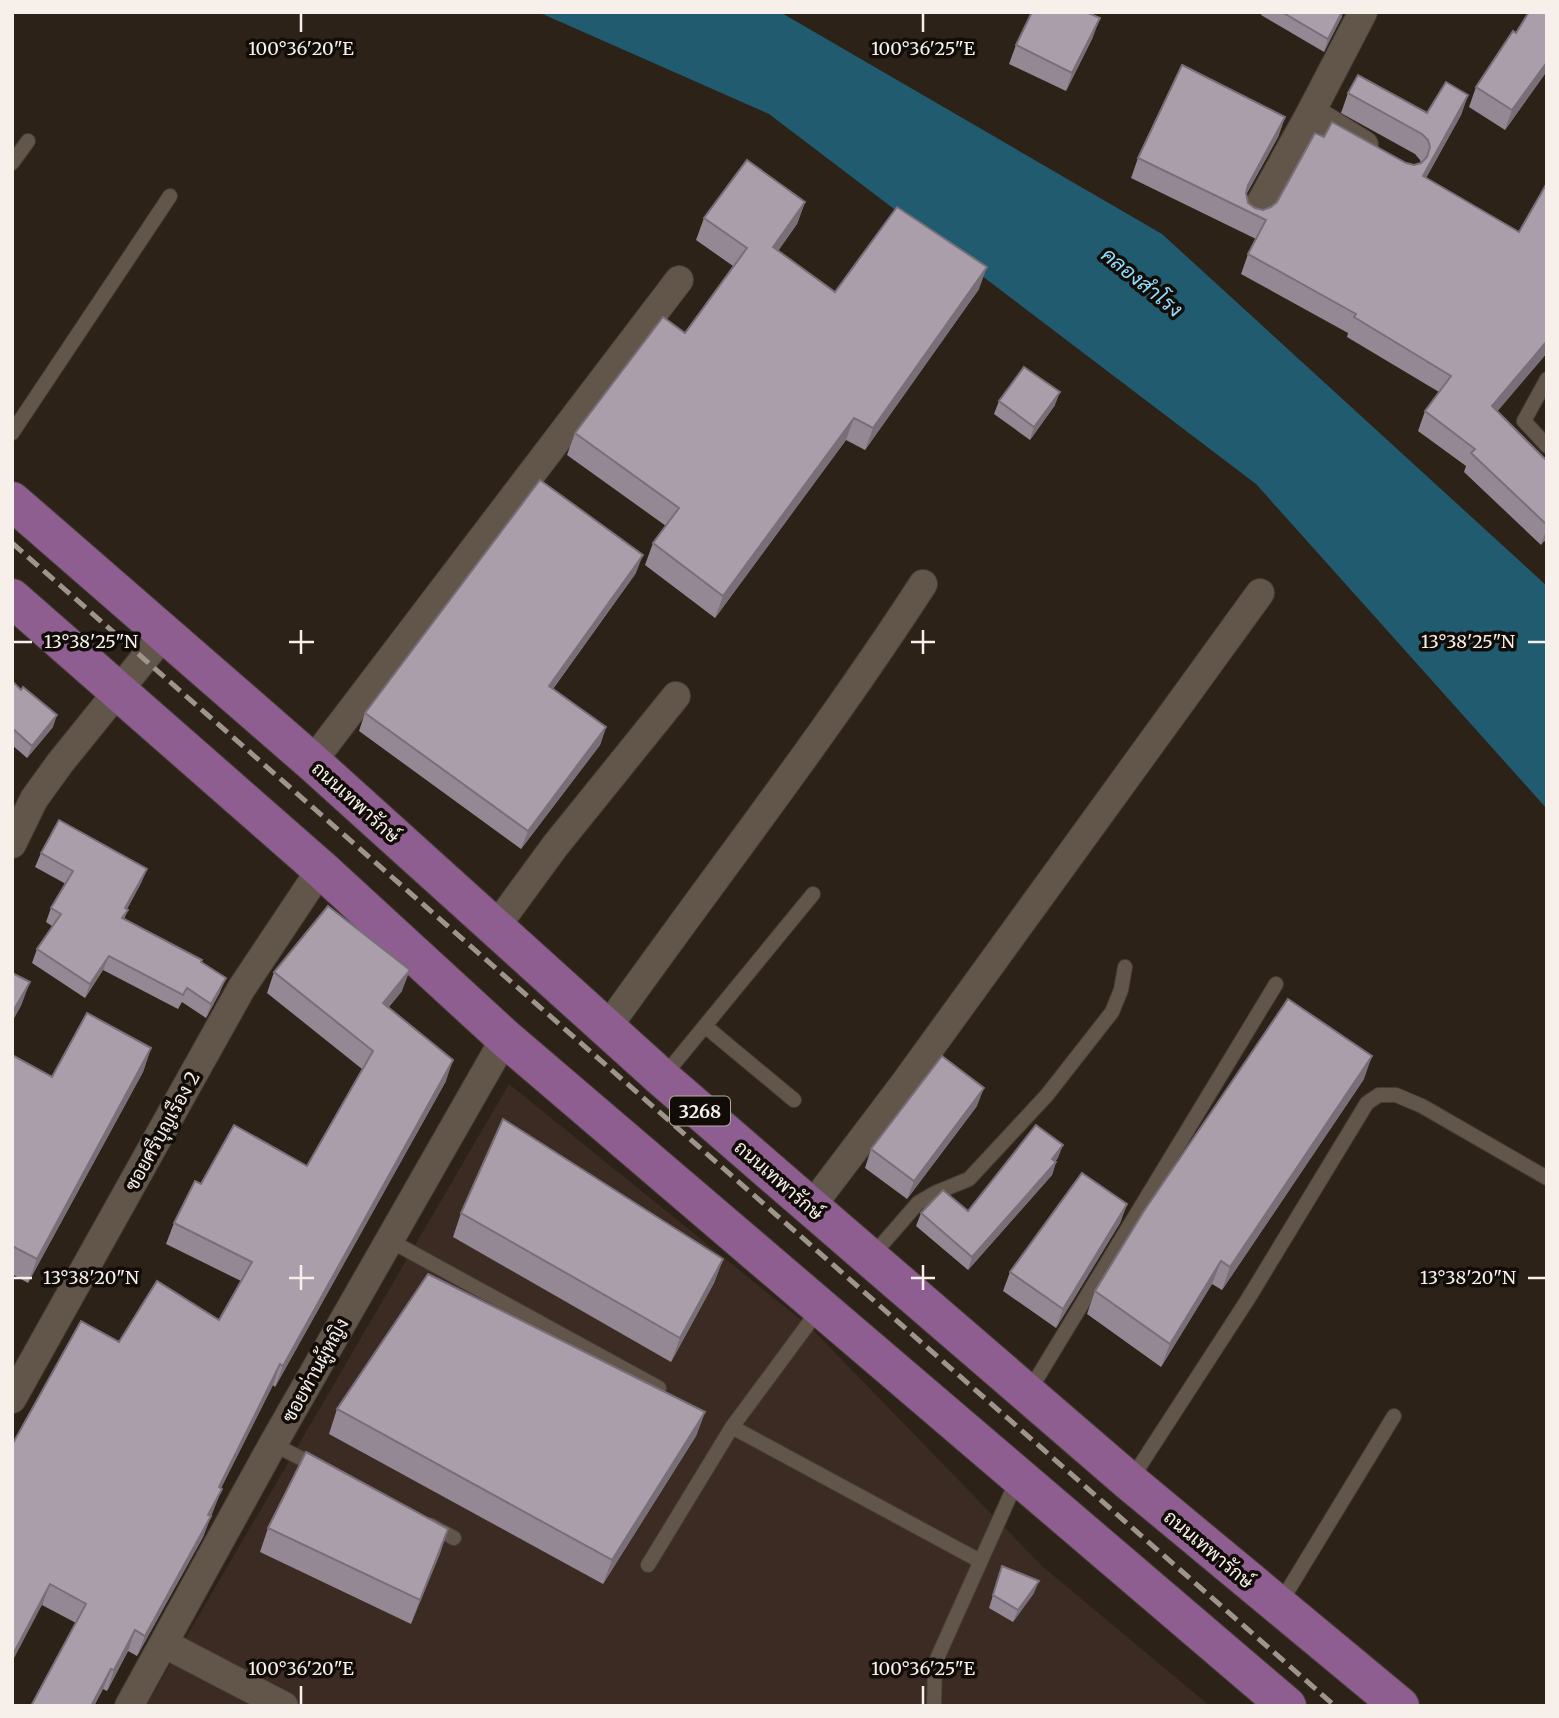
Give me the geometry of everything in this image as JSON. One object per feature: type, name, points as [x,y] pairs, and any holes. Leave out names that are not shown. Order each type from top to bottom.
[{"type":"main road","name":"ถนนเทพารักษ์","points":[[12,501],[312,762],[662,1078],[1130,1482],[1400,1706]]},
{"type":"main road","points":[[12,598],[321,869],[505,1038],[1284,1705]]},
{"type":"street","points":[[1255,213],[1363,12]]},
{"type":"street","points":[[1311,112],[1340,132],[1384,156]]},
{"type":"street","points":[[312,762],[679,281]]},
{"type":"street","points":[[607,1028],[866,672],[923,584]]},
{"type":"street","points":[[811,1207],[904,1084],[1260,593]]},
{"type":"street","points":[[12,844],[34,799],[47,781],[165,633]]},
{"type":"street","points":[[495,928],[555,846],[676,696]]},
{"type":"street","name":"ซอยศรีบุญเรือง 2","points":[[12,1399],[241,989],[321,869]]},
{"type":"street","name":"ซอยท่านผู้หญิง","points":[[129,1706],[273,1444],[505,1038]]},
{"type":"street","points":[[165,1644],[285,1706]]},
{"type":"lane","points":[[12,163],[28,141]]},
{"type":"lane","points":[[12,433],[170,196]]},
{"type":"lane","points":[[1547,379],[1524,421],[1547,446]]},
{"type":"lane","points":[[662,1078],[813,894]]},
{"type":"lane","points":[[871,1258],[918,1203],[934,1193],[969,1179],[1047,1095],[1112,1012],[1121,990],[1125,967]]},
{"type":"lane","points":[[1028,1394],[1276,984]]},
{"type":"lane","points":[[705,1026],[794,1100]]},
{"type":"lane","points":[[1130,1482],[1248,1299],[1367,1103],[1379,1095],[1396,1095],[1422,1106],[1547,1178]]},
{"type":"lane","points":[[388,1240],[659,1388]]},
{"type":"lane","points":[[648,1565],[732,1427],[820,1307]]},
{"type":"lane","points":[[1278,1606],[1394,1416]]},
{"type":"lane","points":[[732,1427],[980,1560]]},
{"type":"lane","points":[[273,1444],[334,1475]]},
{"type":"lane","points":[[934,1706],[934,1664],[1018,1476]]},
{"type":"lane","points":[[418,1519],[454,1538]]},
{"type":"shaded area","points":[[509,1084],[811,1328],[1041,1565],[1210,1706],[146,1706]]},
{"type":"water","name":"คลองสำโรง","points":[[538,12],[780,12],[1162,234],[1547,586],[1547,809],[1256,484],[769,114]]},
{"type":"building","points":[[1032,12],[1086,12],[1100,18],[1072,73],[1016,45]]},
{"type":"building","points":[[1282,12],[1342,12],[1328,39]]},
{"type":"building","points":[[1529,12],[1547,12],[1547,62],[1512,110],[1476,87],[1513,31],[1516,33]]},
{"type":"building","points":[[1182,65],[1285,117],[1248,185],[1248,203],[1255,208],[1263,210],[1277,202],[1315,133],[1324,137],[1332,122],[1406,163],[1421,163],[1427,157],[1430,147],[1422,134],[1348,93],[1358,75],[1427,113],[1446,82],[1468,95],[1423,176],[1519,232],[1547,183],[1547,341],[1492,406],[1547,461],[1547,525],[1471,453],[1475,449],[1425,411],[1451,376],[1354,317],[1356,314],[1248,254],[1266,220],[1138,158]]},
{"type":"building","points":[[747,160],[805,202],[773,247],[835,292],[897,207],[987,267],[873,428],[854,418],[723,596],[653,543],[679,508],[575,433],[663,317],[685,333],[747,248],[704,218]]},
{"type":"building","points":[[1024,367],[1060,392],[1034,427],[999,401]]},
{"type":"building","points":[[540,480],[643,555],[549,686],[606,727],[528,831],[365,713]]},
{"type":"building","points":[[12,681],[57,715],[32,746],[12,728]]},
{"type":"building","points":[[59,820],[147,869],[122,918],[202,960],[201,962],[226,978],[211,1004],[187,988],[183,995],[109,956],[90,984],[37,949],[61,914],[51,908],[73,871],[41,853]]},
{"type":"building","points":[[328,906],[410,970],[383,1003],[453,1060],[283,1366],[280,1364],[219,1487],[222,1489],[208,1515],[211,1516],[145,1636],[135,1630],[91,1706],[31,1706],[86,1604],[50,1584],[12,1656],[12,1445],[81,1321],[119,1342],[157,1281],[219,1320],[252,1262],[174,1223],[195,1181],[201,1184],[234,1125],[307,1166],[373,1051],[274,972]]},
{"type":"building","points":[[12,973],[30,982],[12,1013]]},
{"type":"building","points":[[1288,999],[1372,1056],[1230,1267],[1221,1261],[1170,1344],[1095,1291],[1144,1211]]},
{"type":"building","points":[[87,1013],[151,1048],[37,1259],[12,1246],[12,1055],[52,1077]]},
{"type":"building","points":[[942,1056],[984,1088],[914,1181],[871,1149]]},
{"type":"building","points":[[503,1119],[723,1259],[680,1338],[461,1213]]},
{"type":"building","points":[[1036,1125],[1063,1145],[1052,1159],[1056,1162],[972,1257],[921,1213],[943,1190],[968,1211]]},
{"type":"building","points":[[1082,1173],[1127,1204],[1063,1309],[1010,1272]]},
{"type":"building","points":[[428,1274],[705,1412],[612,1560],[337,1409]]},
{"type":"building","points":[[306,1452],[448,1529],[420,1600],[268,1528]]},
{"type":"building","points":[[1002,1566],[1039,1581],[1018,1610],[993,1595]]},
{"type":"railway","points":[[12,543],[1335,1706]]}]
